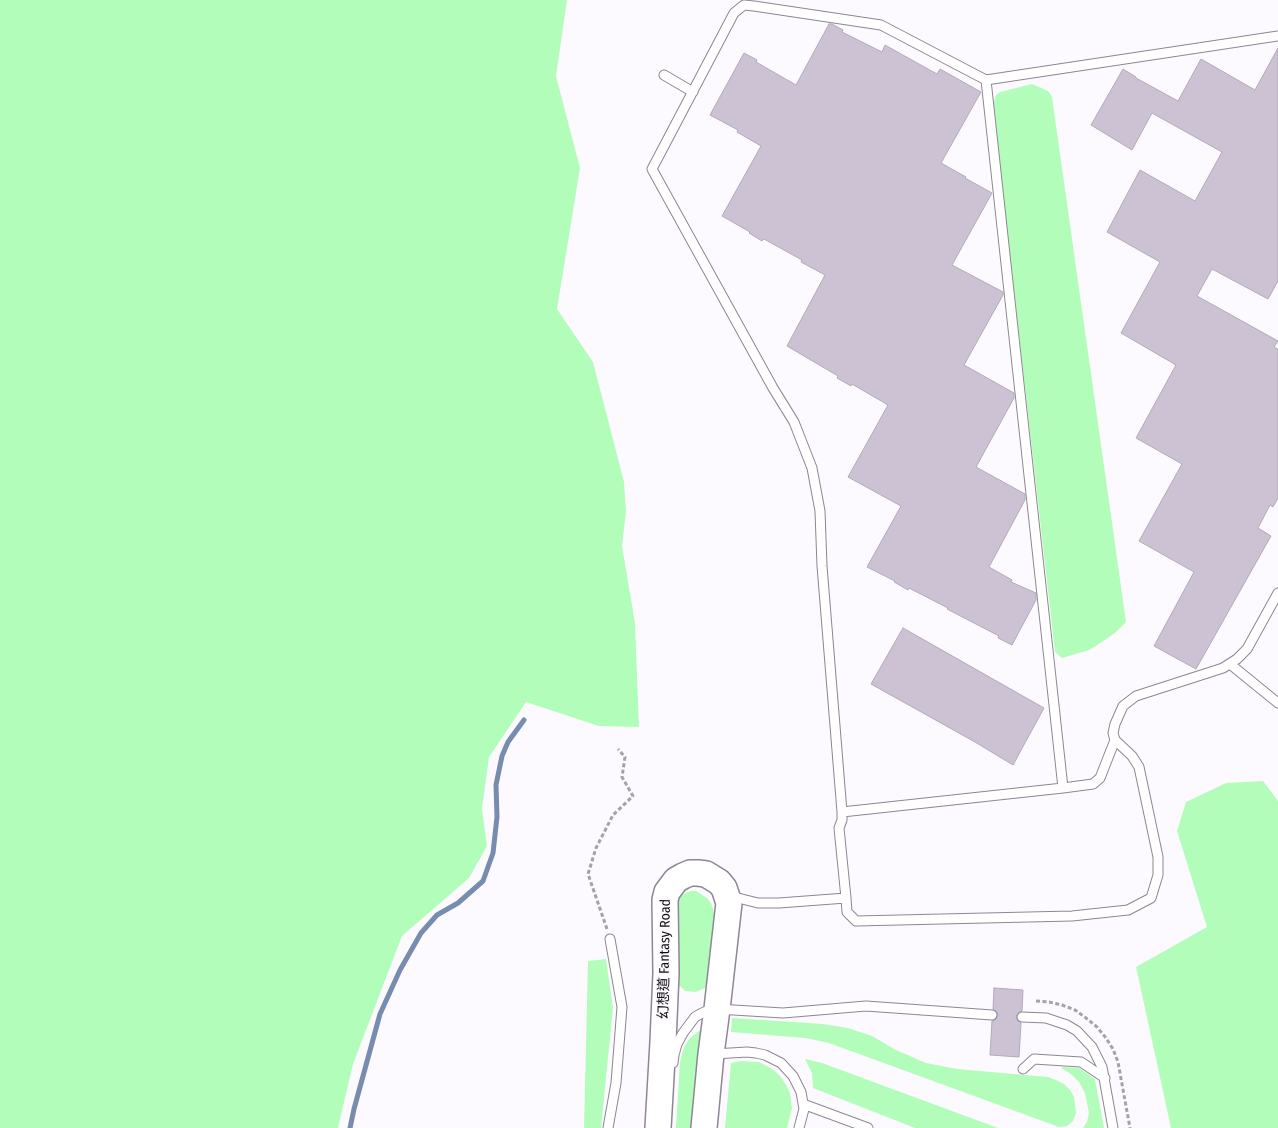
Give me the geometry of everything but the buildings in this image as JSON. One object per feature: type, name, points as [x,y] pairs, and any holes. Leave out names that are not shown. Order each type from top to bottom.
[{"type":"main road","name":"幻想道 Fantasy Road","points":[[658,1128],[666,974],[665,900],[667,892],[676,880],[690,873],[698,873],[713,877],[724,888],[727,895]]},
{"type":"main road","points":[[704,1128],[728,911],[727,895]]},
{"type":"lane","points":[[1278,36],[986,80],[882,25],[744,5],[734,13],[652,169],[773,388],[794,422],[812,468],[820,511],[822,566],[842,812],[839,828],[847,912],[856,921],[1072,916],[1128,910],[1151,898],[1158,875],[1158,856],[1139,767],[1132,756],[1115,740],[1112,733],[1122,706],[1136,696],[1222,668],[1237,660],[1247,649],[1278,593]]},
{"type":"lane","points":[[664,76],[693,92]]},
{"type":"lane","points":[[986,80],[1063,788]]},
{"type":"lane","points":[[1230,664],[1278,703]]},
{"type":"lane","points":[[842,812],[1093,784],[1100,778],[1115,740]]},
{"type":"lane","points":[[727,895],[758,903],[846,898]]},
{"type":"lane","points":[[608,1128],[616,1083],[622,1007],[610,940]]},
{"type":"lane","points":[[673,1074],[674,1055],[683,1033],[695,1017],[717,1008],[783,1013],[866,1006],[992,1015]]},
{"type":"lane","points":[[1022,1017],[1046,1018],[1057,1021],[1077,1031],[1085,1038],[1095,1052],[1102,1067],[1113,1128]]},
{"type":"lane","points":[[711,1054],[748,1052],[765,1054],[781,1063],[793,1076],[801,1092],[803,1104],[799,1128]]},
{"type":"lane","points":[[1022,1069],[1034,1059],[1081,1062],[1104,1078]]},
{"type":"lane","points":[[803,1104],[868,1128]]},
{"type":"path","points":[[610,940],[588,874],[596,848],[613,815],[633,796],[622,777],[624,757],[618,749]]},
{"type":"green space","points":[[0,0],[567,0],[556,76],[580,168],[557,309],[593,362],[624,482],[626,511],[622,546],[635,623],[639,727],[599,726],[526,702],[489,757],[482,809],[487,846],[469,878],[402,936],[353,1064],[338,1128],[0,1128]]},
{"type":"green space","points":[[1032,84],[1048,91],[1052,97],[1126,622],[1115,633],[1089,650],[1062,658],[1055,652],[993,105],[996,95],[1000,92]]},
{"type":"green space","points":[[1263,781],[1278,801],[1278,1128],[1171,1128],[1136,967],[1207,927],[1177,831],[1186,802],[1226,783]]},
{"type":"green space","points":[[696,891],[707,898],[715,915],[708,984],[705,988],[696,992],[685,991],[678,984],[678,899],[681,895]]},
{"type":"green space","points":[[606,959],[613,1008],[601,1128],[584,1128],[588,961]]},
{"type":"green space","points":[[732,1018],[823,1024],[848,1028],[872,1036],[896,1050],[926,1063],[957,1069],[1048,1077],[1064,1084],[1070,1090],[1074,1097],[1076,1113],[1073,1121],[1067,1126],[1059,1127],[829,1043],[806,1038],[731,1032]]},
{"type":"green space","points":[[704,1027],[695,1128],[676,1128],[682,1053],[690,1038]]},
{"type":"green space","points":[[805,1059],[822,1063],[998,1128],[915,1128],[813,1088],[812,1073]]},
{"type":"green space","points":[[741,1061],[759,1062],[775,1071],[781,1077],[790,1093],[792,1108],[787,1128],[725,1128],[731,1063]]},
{"type":"green space","points":[[1062,1067],[1079,1068],[1095,1079],[1104,1128],[1083,1128],[1089,1113],[1085,1093],[1079,1082]]},
{"type":"waterway","points":[[350,1128],[380,1014],[400,970],[421,933],[437,915],[458,903],[483,881],[493,853],[497,817],[496,785],[502,756],[508,742],[524,720]]}]
